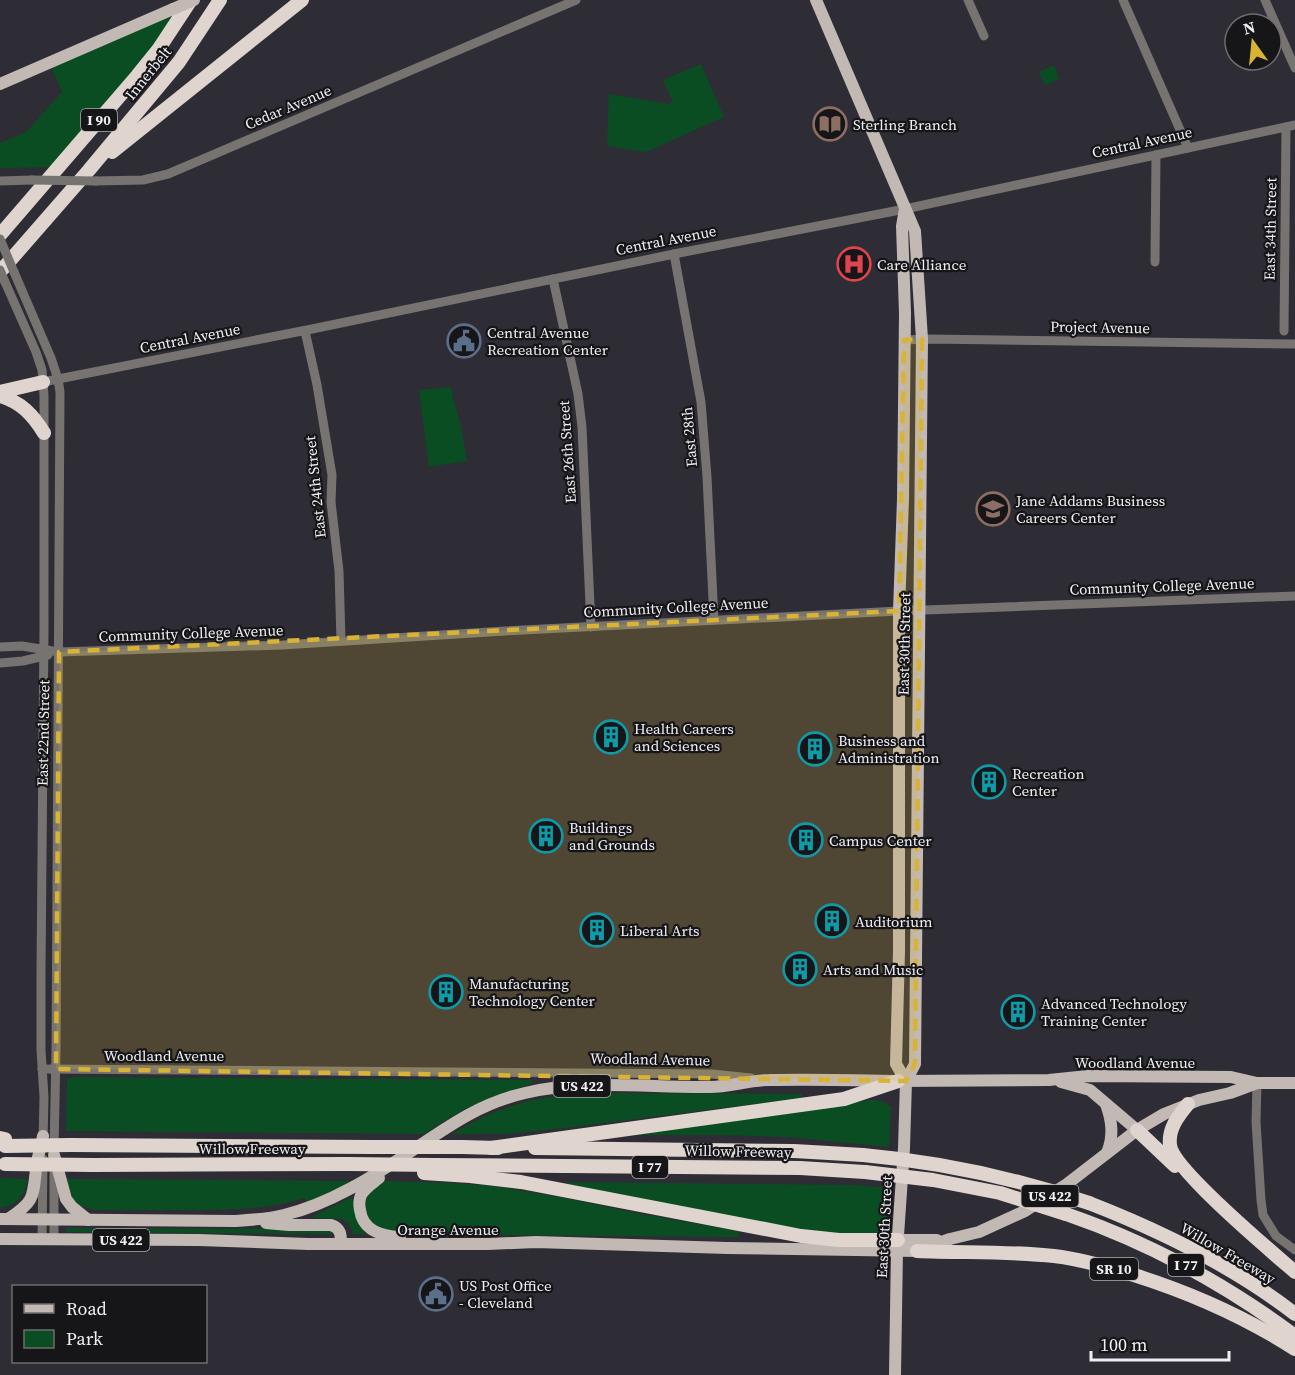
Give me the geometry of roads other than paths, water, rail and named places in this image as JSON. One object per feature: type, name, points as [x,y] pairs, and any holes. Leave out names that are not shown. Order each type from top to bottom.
[{"type":"highway","name":"Innerbelt","points":[[0,235],[137,76],[193,0]]},
{"type":"highway","name":"Innerbelt","points":[[5,274],[92,175],[179,62],[220,0]]},
{"type":"highway","points":[[92,175],[302,0]]},
{"type":"highway","points":[[0,392],[43,382]]},
{"type":"highway","points":[[0,396],[13,400],[24,408],[44,433]]},
{"type":"highway","points":[[490,1148],[844,1100],[902,1081]]},
{"type":"highway","points":[[1188,1104],[1172,1128],[1170,1147],[1178,1161],[1209,1194]]},
{"type":"highway","points":[[1137,1130],[1295,1272]]},
{"type":"highway","name":"Willow Freeway","points":[[2,1142],[93,1145],[782,1151],[902,1158],[963,1168],[1028,1184],[1089,1203],[1143,1225],[1204,1256],[1295,1314]]},
{"type":"highway","points":[[3,1164],[158,1166],[241,1171],[342,1168],[429,1169],[530,1184],[807,1237],[897,1245]]},
{"type":"highway","name":"Willow Freeway","points":[[429,1169],[800,1168],[865,1172],[933,1180],[1000,1193],[1066,1214],[1126,1237],[1189,1267],[1247,1302],[1295,1336]]},
{"type":"highway","name":"SR 10","points":[[916,1251],[1049,1256],[1105,1266],[1154,1281],[1210,1303],[1251,1322],[1295,1350]]},
{"type":"main road","points":[[0,84],[193,0]]},
{"type":"main road","name":"East 30th Street","points":[[816,0],[915,231],[922,339],[915,1064],[902,1081]]},
{"type":"main road","name":"East 30th Street","points":[[895,1375],[897,1245],[904,1148],[902,1081],[896,1064],[903,499],[902,226],[905,208]]},
{"type":"main road","name":"Woodland Avenue","points":[[766,1080],[1049,1080],[1088,1076],[1231,1077],[1257,1083],[1295,1083]]},
{"type":"main road","name":"US 422","points":[[4,1219],[235,1221],[276,1217],[307,1208],[339,1194],[412,1151],[450,1124],[496,1101],[526,1092],[578,1086],[713,1088],[766,1080]]},
{"type":"main road","points":[[1049,1080],[1083,1087],[1096,1094],[1137,1130]]},
{"type":"main road","name":"Woodland Avenue","points":[[897,1245],[916,1251],[979,1232],[1025,1211],[1060,1189],[1137,1130],[1164,1114],[1188,1104],[1257,1083]]},
{"type":"main road","points":[[1106,1102],[1112,1130],[1111,1144],[1107,1153]]},
{"type":"main road","points":[[4,1219],[23,1208],[33,1195],[43,1136]]},
{"type":"main road","points":[[412,1151],[367,1188],[361,1196],[359,1205],[361,1215],[371,1230],[387,1236],[486,1238],[536,1242]]},
{"type":"main road","points":[[54,1155],[66,1199],[88,1220]]},
{"type":"main road","points":[[235,1221],[331,1226],[339,1231],[341,1244]]},
{"type":"main road","name":"Orange Avenue","points":[[0,1239],[199,1240],[341,1244],[536,1242],[727,1248],[897,1245]]},
{"type":"main road","points":[[897,1245],[950,1239]]},
{"type":"street","name":"Cedar Avenue","points":[[0,181],[92,175],[143,180],[168,174],[576,0]]},
{"type":"street","points":[[968,0],[984,36]]},
{"type":"street","points":[[1122,0],[1188,147]]},
{"type":"street","points":[[1265,0],[1295,68]]},
{"type":"street","name":"Central Avenue","points":[[43,382],[905,208],[1291,126]]},
{"type":"street","name":"East 34th Street","points":[[1284,330],[1291,126]]},
{"type":"street","points":[[1155,262],[1156,155]]},
{"type":"street","name":"East 22nd Street","points":[[0,239],[5,274],[36,352],[43,382],[44,653],[41,981],[43,1136],[48,1240]]},
{"type":"street","name":"East 28th","points":[[674,254],[702,402],[714,620]]},
{"type":"street","name":"East 22nd Street","points":[[5,274],[51,358],[60,392],[56,1069],[54,1155],[48,1219]]},
{"type":"street","name":"East 26th Street","points":[[553,279],[578,393],[582,427],[591,627]]},
{"type":"street","name":"East 24th Street","points":[[304,331],[317,385],[332,475],[331,502],[339,571],[341,641]]},
{"type":"street","name":"Project Avenue","points":[[904,340],[1295,344]]},
{"type":"street","name":"Community College Avenue","points":[[0,647],[22,646],[44,653],[196,648],[920,610],[1295,596]]},
{"type":"street","points":[[0,663],[23,661],[44,653]]},
{"type":"street","name":"Woodland Avenue","points":[[42,1069],[712,1074],[766,1080]]},
{"type":"street","points":[[1257,1083],[1256,1122],[1263,1215],[1276,1236],[1295,1250]]},
{"type":"place","name":"Sterling Branch","points":[[830,124]]},
{"type":"place","name":"Care Alliance","points":[[854,264]]},
{"type":"place","name":"Central Avenue Recreation Center","points":[[464,341]]},
{"type":"place","name":"Jane Addams Business Careers Center","points":[[993,509]]},
{"type":"place","name":"Health Careers and Sciences","points":[[611,737]]},
{"type":"place","name":"Business and Administration","points":[[815,749]]},
{"type":"place","name":"Recreation Center","points":[[989,782]]},
{"type":"place","name":"Buildings and Grounds","points":[[546,836]]},
{"type":"place","name":"Campus Center","points":[[806,840]]},
{"type":"place","name":"Auditorium","points":[[832,921]]},
{"type":"place","name":"Liberal Arts","points":[[597,930]]},
{"type":"place","name":"Arts and Music","points":[[800,969]]},
{"type":"place","name":"Manufacturing Technology Center","points":[[446,992]]},
{"type":"place","name":"Advanced Technology Training Center","points":[[1018,1012]]},
{"type":"place","name":"US Post Office - Cleveland","points":[[436,1294]]}]
